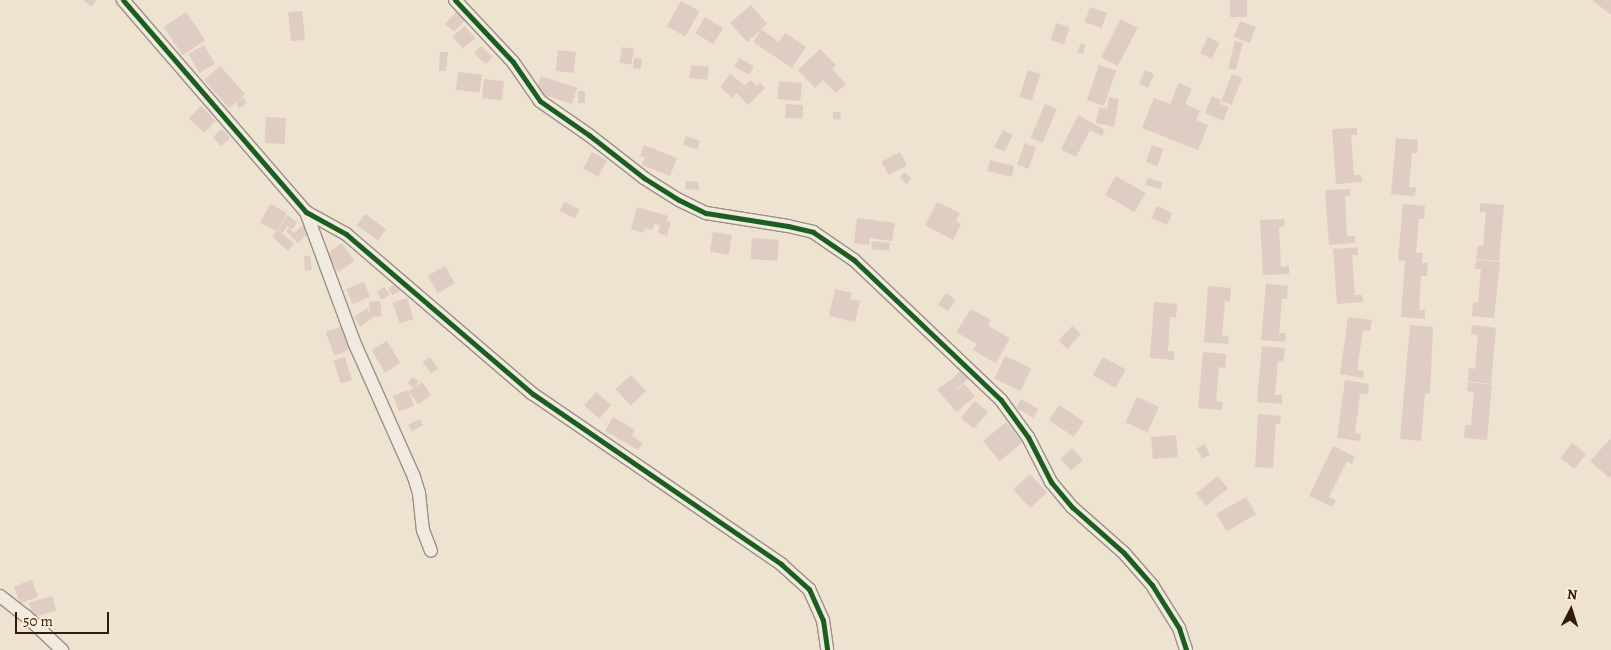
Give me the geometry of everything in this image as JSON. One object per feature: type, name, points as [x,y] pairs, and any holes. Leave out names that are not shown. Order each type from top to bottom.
[{"type":"street","points":[[123,0],[306,212],[346,234],[533,394],[781,564],[809,589],[823,620],[827,650]]},
{"type":"street","points":[[455,0],[513,62],[540,101],[589,135],[644,178],[679,200],[706,212],[813,232],[854,260],[1001,400],[1028,438],[1051,482],[1072,507],[1124,553],[1152,585],[1179,628],[1186,650]]},
{"type":"street","points":[[306,212],[354,342],[414,477],[419,493],[423,530],[431,551]]},
{"type":"street","points":[[0,596],[26,616],[62,650]]},
{"type":"building","points":[[83,0],[96,0],[92,7]]},
{"type":"building","points":[[1230,0],[1247,0],[1247,17],[1230,17]]},
{"type":"building","points":[[1592,0],[1611,0],[1611,15]]},
{"type":"building","points":[[681,1],[699,11],[685,37],[667,26]]},
{"type":"building","points":[[751,5],[767,24],[761,29],[779,42],[785,33],[806,47],[792,68],[753,42],[761,30],[747,42],[730,23]]},
{"type":"building","points":[[1090,7],[1107,13],[1102,28],[1085,22]]},
{"type":"building","points":[[302,11],[305,40],[291,41],[288,12]]},
{"type":"building","points":[[186,12],[205,40],[183,55],[164,27]]},
{"type":"building","points":[[456,12],[465,20],[454,32],[445,24]]},
{"type":"building","points":[[705,17],[723,28],[713,44],[695,33]]},
{"type":"building","points":[[1121,19],[1138,28],[1118,66],[1101,57]]},
{"type":"building","points":[[1240,21],[1256,27],[1250,43],[1234,37]]},
{"type":"building","points":[[1056,23],[1069,27],[1064,44],[1051,40]]},
{"type":"building","points":[[465,26],[475,38],[463,49],[453,36]]},
{"type":"building","points":[[1208,37],[1220,43],[1211,59],[1200,53]]},
{"type":"building","points":[[1235,41],[1243,43],[1236,70],[1228,68]]},
{"type":"building","points":[[1081,43],[1086,45],[1083,54],[1077,52]]},
{"type":"building","points":[[204,45],[215,64],[199,73],[188,54]]},
{"type":"building","points":[[481,46],[493,57],[486,64],[474,53]]},
{"type":"building","points":[[622,47],[634,49],[631,65],[619,63]]},
{"type":"building","points":[[820,49],[836,65],[832,69],[846,84],[836,93],[823,80],[815,88],[798,70]]},
{"type":"building","points":[[558,50],[576,52],[574,73],[556,71]]},
{"type":"building","points":[[440,52],[448,52],[446,71],[439,71]]},
{"type":"building","points":[[634,58],[642,59],[641,69],[633,68]]},
{"type":"building","points":[[739,58],[754,66],[749,75],[734,67]]},
{"type":"building","points":[[691,65],[709,67],[708,80],[690,78]]},
{"type":"building","points":[[1099,65],[1116,71],[1104,106],[1087,100]]},
{"type":"building","points":[[220,66],[245,94],[237,101],[243,97],[247,103],[239,108],[236,102],[229,108],[204,80]]},
{"type":"building","points":[[1028,70],[1040,74],[1032,101],[1019,97]]},
{"type":"building","points":[[1145,70],[1154,74],[1148,88],[1139,84]]},
{"type":"building","points":[[458,72],[482,75],[480,93],[456,90]]},
{"type":"building","points":[[730,74],[744,85],[739,90],[751,80],[757,86],[760,83],[765,88],[748,105],[737,93],[733,98],[720,87]]},
{"type":"building","points":[[1232,74],[1242,78],[1231,105],[1221,101]]},
{"type":"building","points":[[541,76],[577,88],[572,104],[536,92]]},
{"type":"building","points":[[484,79],[504,81],[502,100],[482,98]]},
{"type":"building","points":[[779,81],[802,83],[800,101],[777,99]]},
{"type":"building","points":[[1179,83],[1192,89],[1185,104],[1200,111],[1196,120],[1208,125],[1198,150],[1142,128],[1154,98],[1170,104]]},
{"type":"building","points":[[578,91],[585,91],[585,103],[578,103]]},
{"type":"building","points":[[1212,96],[1221,100],[1220,104],[1229,107],[1223,121],[1205,113]]},
{"type":"building","points":[[1109,97],[1119,99],[1114,127],[1096,123],[1099,107],[1107,109]]},
{"type":"building","points":[[786,104],[803,105],[802,119],[785,118]]},
{"type":"building","points":[[1045,104],[1057,109],[1043,143],[1031,138]]},
{"type":"building","points":[[201,106],[216,121],[204,133],[189,118]]},
{"type":"building","points":[[833,112],[840,112],[841,119],[833,120]]},
{"type":"building","points":[[1078,115],[1105,130],[1102,136],[1090,130],[1076,157],[1061,149]]},
{"type":"building","points":[[266,117],[286,118],[285,144],[265,143]]},
{"type":"building","points":[[1357,128],[1357,135],[1351,135],[1354,175],[1361,175],[1362,182],[1336,184],[1332,129]]},
{"type":"building","points":[[222,129],[230,138],[221,146],[213,137]]},
{"type":"building","points":[[1003,130],[1013,135],[1004,152],[994,147]]},
{"type":"building","points":[[686,136],[700,141],[697,150],[683,144]]},
{"type":"building","points":[[1396,138],[1418,140],[1417,153],[1412,153],[1409,187],[1416,187],[1415,196],[1391,194]]},
{"type":"building","points":[[1025,143],[1036,147],[1028,169],[1017,165]]},
{"type":"building","points":[[644,145],[677,158],[670,176],[642,165],[645,157],[640,156]]},
{"type":"building","points":[[1152,145],[1163,149],[1157,166],[1146,162]]},
{"type":"building","points":[[592,152],[607,160],[598,177],[583,169]]},
{"type":"building","points":[[900,152],[907,165],[889,175],[881,162]]},
{"type":"building","points":[[990,160],[1014,166],[1012,177],[987,171]]},
{"type":"building","points":[[904,172],[911,178],[907,184],[900,178]]},
{"type":"building","points":[[1116,176],[1145,193],[1134,212],[1105,195]]},
{"type":"building","points":[[1147,178],[1162,182],[1161,189],[1145,185]]},
{"type":"building","points":[[686,181],[699,182],[698,190],[685,189]]},
{"type":"building","points":[[1350,189],[1350,196],[1345,196],[1347,236],[1355,236],[1355,243],[1329,245],[1325,190]]},
{"type":"building","points":[[564,202],[579,209],[575,218],[560,211]]},
{"type":"building","points":[[937,202],[960,213],[956,221],[961,224],[953,240],[925,225]]},
{"type":"building","points":[[1480,203],[1504,205],[1499,261],[1476,259],[1478,246],[1483,246],[1486,212],[1480,212]]},
{"type":"building","points":[[270,204],[287,213],[277,231],[260,223]]},
{"type":"building","points":[[1403,204],[1425,206],[1424,219],[1419,219],[1416,253],[1423,253],[1422,263],[1428,263],[1427,276],[1421,276],[1419,310],[1425,310],[1425,319],[1401,317],[1405,261],[1398,260]]},
{"type":"building","points":[[1157,206],[1172,213],[1167,225],[1152,218]]},
{"type":"building","points":[[637,207],[668,216],[667,221],[671,222],[667,236],[658,233],[660,225],[654,224],[652,230],[645,228],[644,233],[631,229]]},
{"type":"building","points":[[365,214],[386,229],[378,241],[357,225]]},
{"type":"building","points":[[287,215],[297,222],[293,229],[287,226],[283,233],[278,230]]},
{"type":"building","points":[[857,218],[895,223],[892,241],[870,238],[869,245],[854,243]]},
{"type":"building","points":[[1284,219],[1285,226],[1279,227],[1281,267],[1289,266],[1289,274],[1263,275],[1260,220]]},
{"type":"building","points":[[303,225],[310,232],[298,243],[286,231],[289,228],[294,233]]},
{"type":"building","points":[[278,230],[294,244],[288,251],[272,237]]},
{"type":"building","points":[[713,232],[732,235],[729,255],[710,252]]},
{"type":"building","points":[[752,238],[779,240],[777,261],[751,259]]},
{"type":"building","points":[[872,241],[890,243],[889,251],[871,249]]},
{"type":"building","points":[[342,243],[354,261],[339,272],[326,254]]},
{"type":"building","points":[[1358,247],[1358,255],[1352,255],[1355,295],[1362,295],[1363,302],[1337,304],[1333,249]]},
{"type":"building","points":[[304,256],[310,256],[312,270],[305,271]]},
{"type":"building","points":[[1476,260],[1500,262],[1494,318],[1472,316],[1473,302],[1478,303],[1481,269],[1475,269]]},
{"type":"building","points":[[445,266],[455,283],[438,293],[428,276]]},
{"type":"building","points":[[364,282],[370,297],[352,304],[346,289]]},
{"type":"building","points":[[396,284],[400,291],[392,295],[388,288]]},
{"type":"building","points":[[1266,284],[1288,286],[1287,299],[1282,299],[1279,333],[1286,333],[1285,342],[1261,340]]},
{"type":"building","points":[[1208,286],[1231,288],[1230,302],[1225,301],[1222,335],[1229,336],[1228,344],[1204,342]]},
{"type":"building","points":[[384,287],[390,294],[382,300],[377,292]]},
{"type":"building","points":[[835,289],[852,293],[850,299],[860,301],[855,322],[829,316]]},
{"type":"building","points":[[946,293],[956,300],[948,311],[938,304]]},
{"type":"building","points":[[407,298],[414,319],[400,324],[393,303]]},
{"type":"building","points":[[380,301],[382,316],[373,317],[361,327],[354,317],[367,308],[370,313],[369,302]]},
{"type":"building","points":[[1154,302],[1177,304],[1176,317],[1170,317],[1168,351],[1174,351],[1174,360],[1150,358]]},
{"type":"building","points":[[971,309],[991,320],[988,326],[1010,338],[996,363],[973,350],[977,344],[956,332]]},
{"type":"building","points":[[1348,317],[1372,320],[1370,331],[1363,330],[1357,370],[1364,371],[1363,378],[1340,374]]},
{"type":"building","points":[[347,324],[356,347],[334,356],[326,332]]},
{"type":"building","points":[[1410,325],[1433,327],[1430,394],[1425,393],[1421,441],[1400,439]]},
{"type":"building","points":[[1472,325],[1496,328],[1491,384],[1468,381],[1469,368],[1475,369],[1478,335],[1471,334]]},
{"type":"building","points":[[1072,326],[1081,334],[1068,349],[1059,341]]},
{"type":"building","points":[[387,341],[400,363],[385,373],[372,350]]},
{"type":"building","points":[[1262,346],[1285,348],[1283,362],[1278,361],[1275,395],[1282,395],[1282,404],[1257,402]]},
{"type":"building","points":[[1203,352],[1226,354],[1225,368],[1219,367],[1216,401],[1223,402],[1222,410],[1198,408]]},
{"type":"building","points":[[1005,356],[1031,368],[1021,391],[994,379]]},
{"type":"building","points":[[345,357],[352,380],[341,383],[334,361]]},
{"type":"building","points":[[430,357],[438,368],[431,374],[423,362]]},
{"type":"building","points":[[1103,357],[1126,370],[1116,388],[1093,375]]},
{"type":"building","points":[[961,370],[969,378],[958,388],[950,381]]},
{"type":"building","points":[[631,375],[646,391],[631,405],[616,389]]},
{"type":"building","points":[[412,377],[419,381],[414,388],[408,383]]},
{"type":"building","points":[[950,380],[958,390],[964,384],[975,396],[957,412],[937,390]]},
{"type":"building","points":[[1345,380],[1369,384],[1368,394],[1360,394],[1355,433],[1361,434],[1360,441],[1337,438]]},
{"type":"building","points":[[422,382],[431,395],[418,404],[409,391]]},
{"type":"building","points":[[1468,382],[1492,385],[1487,440],[1464,438],[1465,425],[1471,425],[1474,392],[1467,391]]},
{"type":"building","points":[[408,390],[414,406],[399,412],[393,396]]},
{"type":"building","points":[[596,392],[611,405],[599,419],[584,406]]},
{"type":"building","points":[[1137,397],[1159,407],[1148,432],[1126,423]]},
{"type":"building","points":[[1021,399],[1038,409],[1033,418],[1016,408]]},
{"type":"building","points":[[975,401],[988,412],[974,429],[961,418]]},
{"type":"building","points":[[1059,405],[1084,422],[1074,437],[1049,420]]},
{"type":"building","points":[[1258,414],[1281,416],[1280,424],[1276,424],[1273,468],[1255,467]]},
{"type":"building","points":[[613,417],[635,430],[632,436],[643,443],[638,450],[605,431]]},
{"type":"building","points":[[420,419],[423,425],[412,431],[408,425]]},
{"type":"building","points":[[1006,422],[1023,442],[1000,461],[983,441]]},
{"type":"building","points":[[1176,435],[1178,457],[1153,459],[1151,437]]},
{"type":"building","points":[[1611,438],[1611,476],[1609,478],[1590,461]]},
{"type":"building","points":[[1572,443],[1586,454],[1574,469],[1560,458]]},
{"type":"building","points":[[1204,444],[1210,454],[1202,459],[1196,449]]},
{"type":"building","points":[[1333,446],[1355,457],[1352,464],[1347,461],[1329,497],[1336,500],[1333,507],[1309,496]]},
{"type":"building","points":[[1072,448],[1083,460],[1071,471],[1060,459]]},
{"type":"building","points":[[1030,474],[1047,492],[1030,508],[1013,490]]},
{"type":"building","points":[[1218,476],[1228,489],[1206,506],[1196,493]]},
{"type":"building","points":[[1246,497],[1256,514],[1227,531],[1217,514]]},
{"type":"building","points":[[32,580],[38,597],[20,603],[14,586]]},
{"type":"building","points":[[52,596],[56,610],[33,617],[29,603]]},
{"type":"cycle path","points":[[123,0],[306,212],[346,234],[533,394],[781,564],[809,589],[823,620],[827,650]]},
{"type":"cycle path","points":[[455,0],[513,62],[540,101],[589,135],[644,178],[679,200],[706,213],[788,226],[813,232],[854,260],[1001,400],[1028,437],[1051,482],[1072,507],[1124,553],[1152,585],[1179,628],[1186,650]]}]
